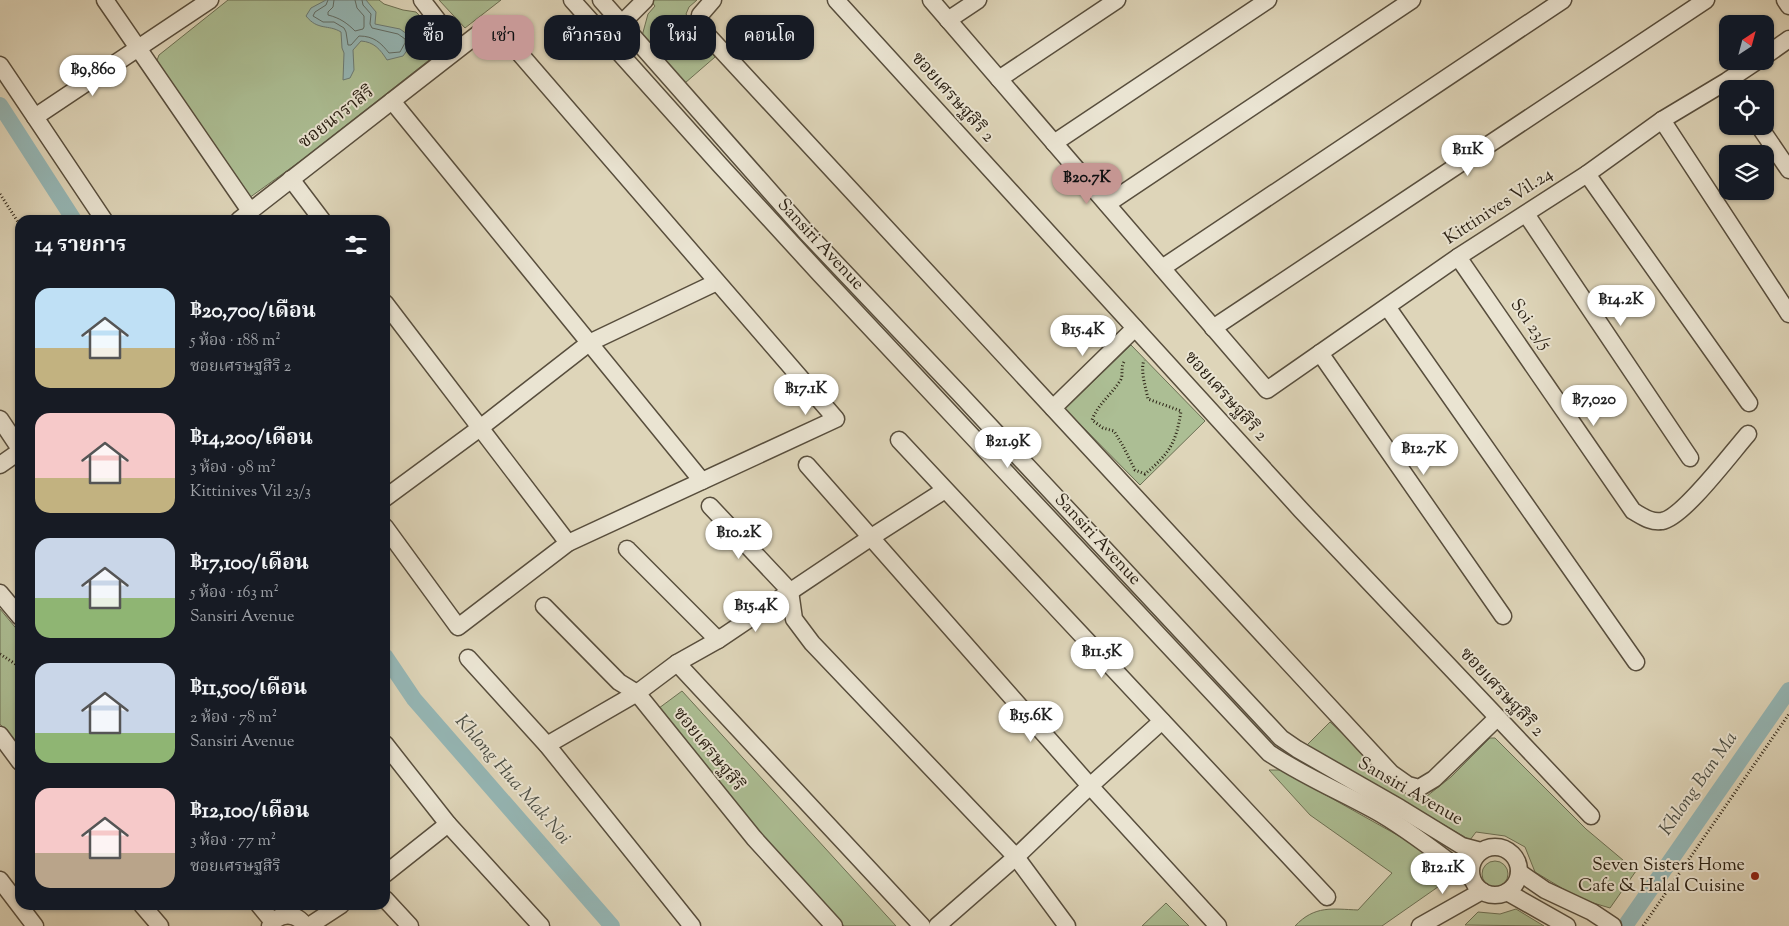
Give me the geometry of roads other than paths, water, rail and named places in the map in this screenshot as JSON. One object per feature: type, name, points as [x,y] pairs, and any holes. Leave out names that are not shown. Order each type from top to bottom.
[{"type":"street","points":[[104,0],[138,48],[244,215]]},
{"type":"street","points":[[34,117],[210,0]]},
{"type":"street","points":[[422,0],[434,15]]},
{"type":"street","name":"Sansiri Avenue","points":[[600,0],[613,15]]},
{"type":"street","points":[[630,15],[645,0]]},
{"type":"street","points":[[713,0],[700,15],[699,26],[1391,773],[1408,786],[1419,788],[1434,779],[1497,718]]},
{"type":"street","name":"ซอยเศรษฐสิริ 2","points":[[836,0],[1301,510],[1591,816]]},
{"type":"street","points":[[931,0],[1213,328],[1706,0]]},
{"type":"street","points":[[948,20],[978,0]]},
{"type":"street","points":[[999,79],[1117,0]]},
{"type":"street","points":[[1054,143],[1268,0]]},
{"type":"street","points":[[1107,204],[1412,0]]},
{"type":"street","points":[[1162,268],[1563,0]]},
{"type":"street","points":[[1785,0],[1789,6]]},
{"type":"street","name":"Sansiri Avenue","points":[[576,1],[588,15]]},
{"type":"street","name":"ซอยนาราสิริ","points":[[462,46],[487,27],[494,26],[502,33],[717,282]]},
{"type":"street","points":[[1774,50],[1789,39]]},
{"type":"street","name":"Sansiri Avenue","points":[[640,45],[838,265],[1289,743],[1408,830],[1477,885]]},
{"type":"street","name":"ซอยนาราสิริ","points":[[246,215],[444,60]]},
{"type":"street","name":"Sansiri Avenue","points":[[626,60],[823,278],[1269,753],[1295,770],[1400,808],[1462,846],[1481,851]]},
{"type":"street","points":[[0,65],[101,215]]},
{"type":"street","name":"Kittinives Vil.24","points":[[1736,80],[1747,70]]},
{"type":"street","name":"Kittinives Vil.24","points":[[1213,328],[1267,390],[1388,308],[1458,257],[1587,174],[1662,120],[1719,91]]},
{"type":"street","points":[[392,101],[702,481]]},
{"type":"street","points":[[1662,120],[1789,314]]},
{"type":"street","points":[[1764,135],[1789,170]]},
{"type":"street","points":[[723,169],[738,155]]},
{"type":"street","points":[[1587,174],[1749,403]]},
{"type":"street","points":[[291,179],[318,215]]},
{"type":"street","points":[[1526,214],[1690,458]]},
{"type":"street","name":"Soi 23/5","points":[[1458,257],[1633,511],[1647,519],[1662,521],[1677,513],[1748,434]]},
{"type":"street","points":[[823,278],[838,265]]},
{"type":"street","points":[[390,494],[480,428],[589,343],[717,282],[836,419],[568,543],[458,627],[390,533]]},
{"type":"street","points":[[1388,308],[1636,662]]},
{"type":"street","points":[[390,310],[568,543]]},
{"type":"street","points":[[1053,408],[1135,328]]},
{"type":"street","points":[[1320,353],[1503,616]]},
{"type":"street","points":[[0,419],[15,442]]},
{"type":"street","points":[[899,440],[1327,897]]},
{"type":"street","points":[[0,465],[15,454]]},
{"type":"street","points":[[807,465],[1090,786],[1218,926]]},
{"type":"street","points":[[1029,498],[1044,485]]},
{"type":"street","points":[[547,745],[637,693],[678,663],[718,640],[945,490]]},
{"type":"street","points":[[710,506],[790,592],[794,619],[812,643],[1016,857],[1067,926]]},
{"type":"street","points":[[627,549],[718,640]]},
{"type":"street","points":[[0,593],[15,611]]},
{"type":"street","name":"ซอยเศรษฐสิริ","points":[[544,606],[619,682],[637,693],[754,838],[834,926]]},
{"type":"street","points":[[468,658],[547,745],[692,926]]},
{"type":"street","points":[[678,663],[922,926]]},
{"type":"street","points":[[1230,710],[1245,698]]},
{"type":"street","points":[[938,926],[1016,857],[1090,786],[1162,721]]},
{"type":"street","points":[[0,735],[15,755]]},
{"type":"street","points":[[390,750],[448,824],[541,926]]},
{"type":"street","points":[[390,870],[448,824]]},
{"type":"street","points":[[1488,848],[1503,848],[1514,858],[1519,872],[1513,887],[1507,892],[1499,895],[1490,895],[1477,885],[1471,872],[1475,857],[1481,851],[1488,848]]},
{"type":"street","points":[[1519,872],[1545,890],[1592,912],[1613,926]]},
{"type":"street","points":[[0,880],[15,899]]},
{"type":"street","points":[[1420,926],[1477,885]]},
{"type":"street","points":[[1507,892],[1567,926]]},
{"type":"street","points":[[390,904],[410,926]]},
{"type":"street","points":[[23,910],[36,926]]},
{"type":"street","points":[[146,910],[160,926]]},
{"type":"street","points":[[262,910],[272,924],[285,915],[292,915],[307,926],[333,910]]},
{"type":"water","points":[[326,0],[366,0],[376,12],[375,24],[400,29],[405,33],[405,53],[403,56],[387,60],[376,47],[361,41],[353,50],[354,70],[350,78],[343,80],[344,53],[341,32],[319,26],[310,21],[306,16],[311,8]]},
{"type":"waterway","name":"Khlong Hua Mak Noi","points":[[0,105],[71,215]]},
{"type":"waterway","name":"Khlong Hua Mak Noi","points":[[390,663],[414,699],[612,926]]},
{"type":"waterway","name":"Khlong Ban Ma","points":[[1625,926],[1789,690]]},
{"type":"place","name":"Seven Sisters Home Cafe & Halal Cuisine","points":[[1755,876]]}]
